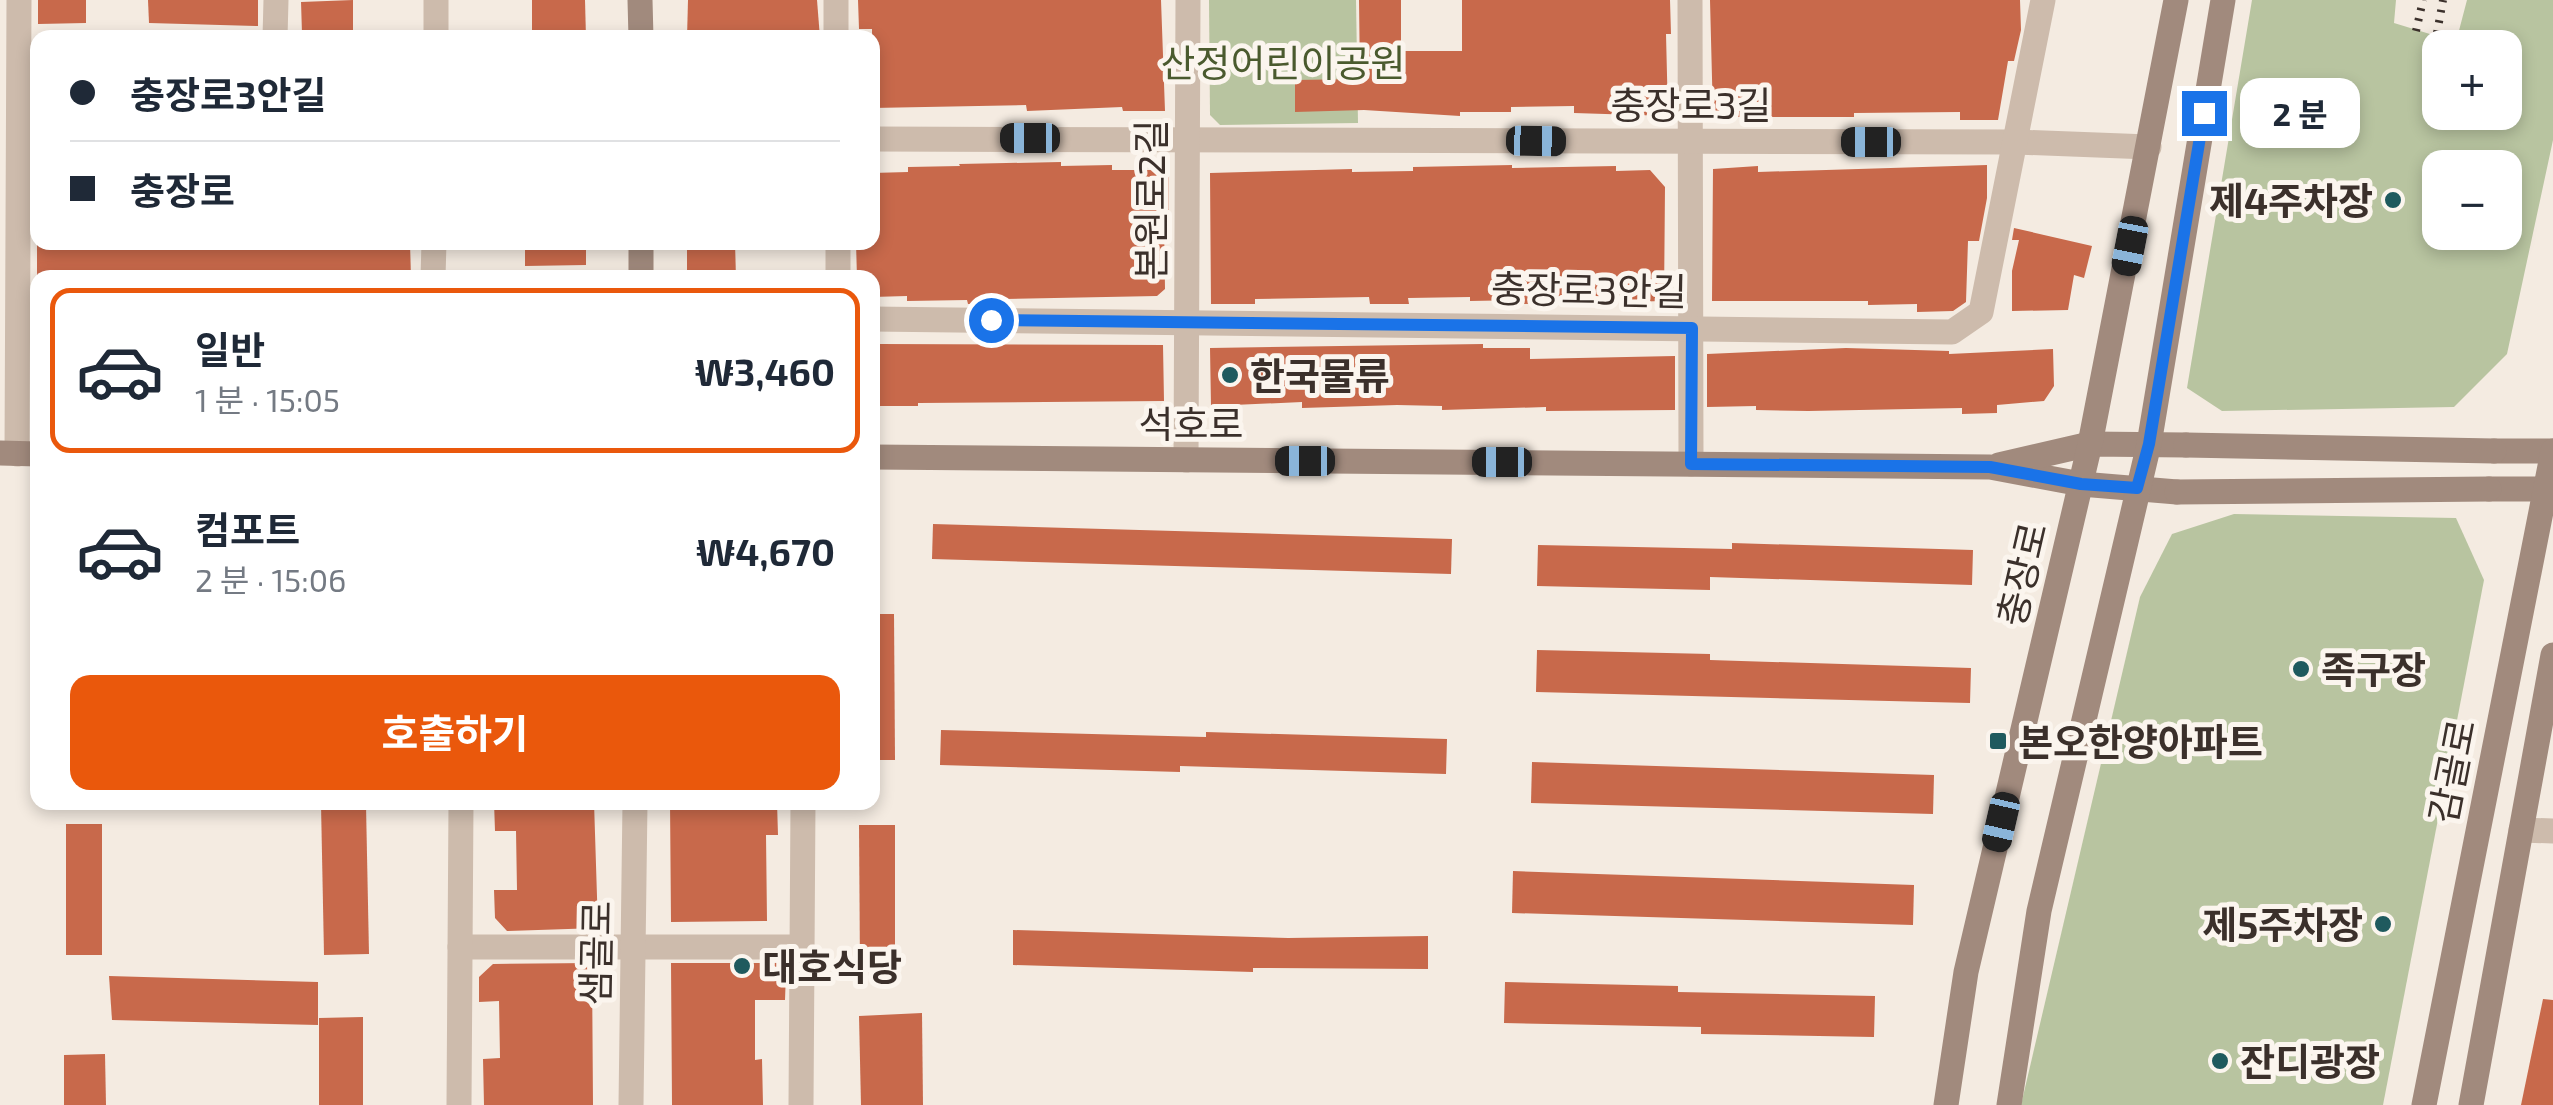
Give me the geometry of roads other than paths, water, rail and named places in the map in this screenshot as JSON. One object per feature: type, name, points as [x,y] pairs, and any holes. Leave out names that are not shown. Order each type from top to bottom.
[{"type":"main road","points":[[640,0],[640,30]]},
{"type":"main road","name":"충장로","points":[[1946,1105],[1966,972],[2090,444],[2176,0]]},
{"type":"main road","points":[[2009,1105],[2038,912],[2149,444],[2223,0]]},
{"type":"main road","name":"석호로","points":[[1990,467],[2090,444],[2553,451]]},
{"type":"main road","name":"감골로","points":[[2424,1105],[2549,489],[2553,451]]},
{"type":"main road","name":"석호로","points":[[880,457],[1990,467],[2081,484],[2176,492],[2549,489]]},
{"type":"main road","name":"감골로","points":[[2471,1105],[2553,654]]},
{"type":"street","points":[[18,0],[18,454]]},
{"type":"street","points":[[276,0],[276,30]]},
{"type":"street","points":[[436,0],[436,30]]},
{"type":"street","points":[[836,0],[836,30]]},
{"type":"street","name":"본원로2길","points":[[1186,460],[1188,0]]},
{"type":"street","points":[[1690,0],[1691,464]]},
{"type":"street","name":"충장로3안길","points":[[880,318],[1952,332],[1981,312],[2042,0]]},
{"type":"street","name":"충장로3길","points":[[880,138],[2016,142],[2149,147]]},
{"type":"street","points":[[459,1105],[461,810]]},
{"type":"street","name":"샘골로","points":[[631,1105],[635,810]]},
{"type":"street","points":[[801,1105],[802,810]]},
{"type":"street","points":[[2521,830],[2553,830]]},
{"type":"street","points":[[460,947],[802,947]]},
{"type":"railway","points":[[2416,31],[2423,0]]},
{"type":"railway","points":[[2438,30],[2443,0]]},
{"type":"place","name":"제4주차장","points":[[2393,200]]},
{"type":"place","name":"한국물류","points":[[1230,375]]},
{"type":"place","name":"족구장","points":[[2301,669]]},
{"type":"place","name":"본오한양아파트","points":[[1998,741]]},
{"type":"place","name":"제5주차장","points":[[2383,924]]},
{"type":"place","name":"대호식당","points":[[742,966]]},
{"type":"place","name":"잔디광장","points":[[2220,1061]]},
{"type":"park label","name":"산정어린이공원","points":[[1283,62]]}]
